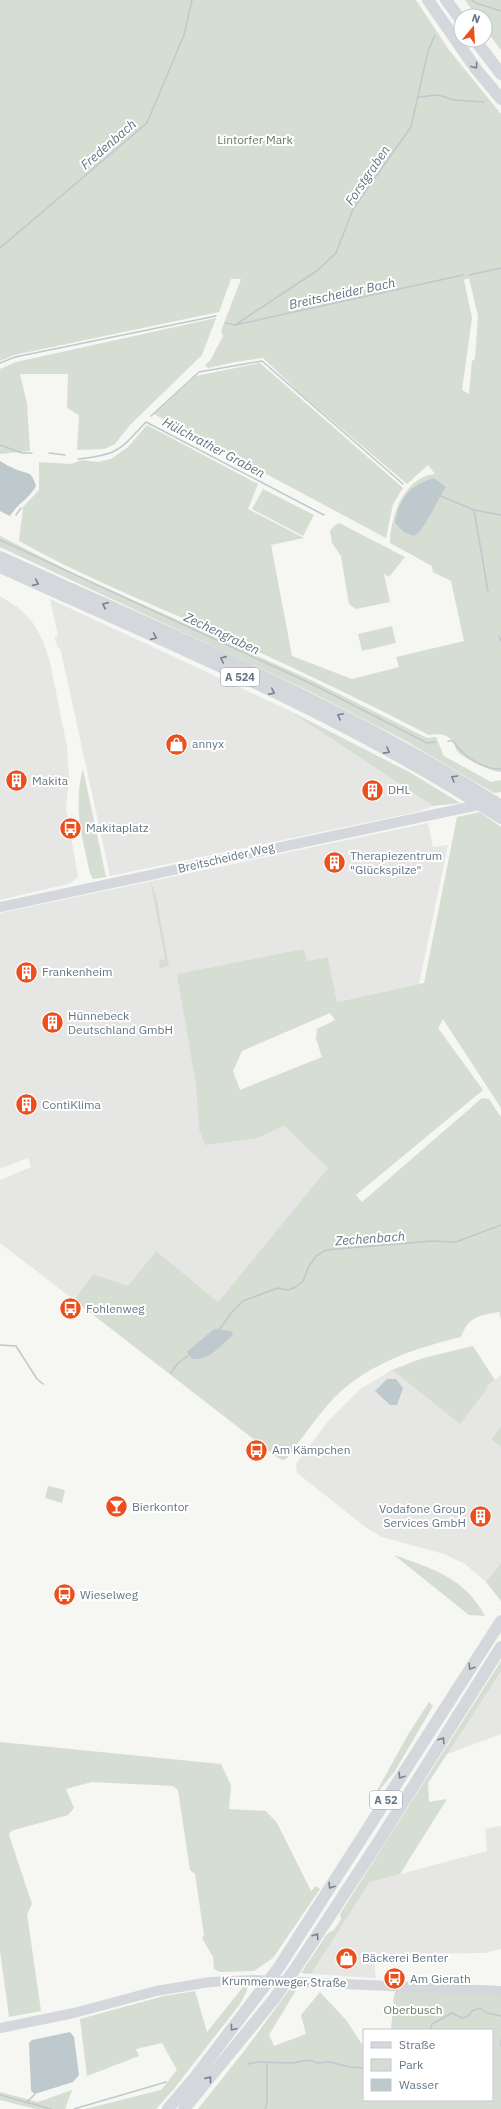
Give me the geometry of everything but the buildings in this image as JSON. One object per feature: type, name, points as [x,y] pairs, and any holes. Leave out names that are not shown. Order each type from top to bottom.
[{"type":"highway","points":[[428,0],[476,69],[501,99]]},
{"type":"highway","points":[[446,0],[453,9]]},
{"type":"highway","points":[[481,48],[501,74]]},
{"type":"highway","name":"A 524","points":[[0,557],[306,698],[379,736],[488,798],[498,812]]},
{"type":"highway","name":"A 524","points":[[0,567],[220,667],[309,710],[430,775],[473,800],[498,812]]},
{"type":"highway","name":"A 52","points":[[168,2109],[196,2076],[279,1967],[501,1621]]},
{"type":"highway","name":"A 52","points":[[184,2109],[274,1999],[295,1969],[377,1844],[500,1649]]},
{"type":"main road","name":"Breitscheider Weg","points":[[0,907],[501,800]]},
{"type":"main road","name":"Krummenweger Straße","points":[[0,2028],[74,2013],[156,1991],[210,1982],[255,1980],[501,1991]]},
{"type":"shaded area","points":[[0,596],[19,608],[33,623],[43,641],[50,662],[67,747],[69,777],[66,809],[78,876],[75,880],[68,884],[0,900]]},
{"type":"shaded area","points":[[50,599],[288,710],[433,806],[417,812],[110,876],[60,647],[58,648],[54,637],[58,636]]},
{"type":"shaded area","points":[[428,823],[433,847],[448,845],[419,984],[337,1002],[328,957],[307,961],[304,949],[196,1085],[198,1106],[258,1138],[284,1126],[329,1168],[218,1302],[156,1252],[128,1287],[93,1274],[74,1300],[0,1243],[0,1180],[31,1167],[28,1158],[0,1169],[0,913]]},
{"type":"shaded area","points":[[392,1370],[460,1423],[487,1389],[488,1385],[501,1375],[501,1426],[491,1439],[501,1447],[501,1563],[486,1582],[465,1564],[444,1554],[382,1537],[368,1529],[297,1473],[296,1464],[329,1420],[359,1390]]},
{"type":"shaded area","points":[[501,1673],[501,1734],[445,1755]]},
{"type":"shaded area","points":[[501,1826],[501,1949],[485,1953],[373,1954],[376,1978],[311,1974],[370,1882],[487,1851],[485,1829]]},
{"type":"green space","name":"Lintorfer Mark","points":[[0,0],[416,0],[449,50],[501,114],[501,772],[486,768],[461,755],[452,740],[446,736],[440,734],[429,735],[290,666],[88,576],[19,541],[23,507],[39,490],[39,462],[71,464],[82,460],[98,462],[111,459],[128,447],[147,425],[258,484],[248,509],[304,538],[271,545],[292,656],[352,679],[399,667],[396,657],[464,641],[451,581],[433,572],[432,566],[390,543],[396,511],[407,490],[415,482],[424,477],[435,474],[428,465],[407,484],[302,395],[263,358],[208,368],[205,365],[210,361],[223,336],[221,331],[241,279],[231,279],[219,312],[14,355],[0,361]],"holes":[[[469,278],[478,316],[475,359],[472,361],[469,394],[462,390],[472,318],[464,280]]]},
{"type":"green space","points":[[465,0],[501,0],[501,50],[493,40],[493,8],[470,8]]},
{"type":"green space","points":[[216,318],[202,355],[130,425],[115,444],[104,449],[77,450],[79,415],[67,408],[68,374],[20,374],[27,403],[30,451],[0,454],[0,369],[16,362]]},
{"type":"green space","points":[[260,363],[403,488],[393,504],[386,538],[154,414],[196,376]]},
{"type":"green space","points":[[263,489],[314,515],[303,536],[252,509]]},
{"type":"green space","points":[[339,523],[405,557],[389,577],[384,574],[390,602],[356,609],[349,604],[341,556],[332,543],[330,531]]},
{"type":"green space","points":[[0,536],[75,574],[311,680],[427,738],[436,737],[444,756],[491,782],[501,780],[501,792],[494,793],[404,740],[309,691],[0,547]]},
{"type":"green space","points":[[392,626],[396,643],[362,651],[358,634]]},
{"type":"green space","points":[[288,710],[411,773],[460,803],[433,806]]},
{"type":"green space","points":[[83,769],[106,877],[93,879],[87,860],[80,821],[79,796]]},
{"type":"green space","points":[[480,812],[501,827],[501,1108],[443,1019],[438,1028],[483,1090],[356,1195],[362,1202],[482,1098],[489,1099],[501,1117],[501,1319],[499,1312],[475,1318],[467,1325],[461,1337],[405,1354],[370,1370],[354,1380],[326,1407],[287,1458],[283,1460],[278,1458],[74,1300],[93,1274],[128,1286],[156,1251],[218,1302],[328,1168],[284,1126],[258,1138],[205,1145],[199,1129],[196,1085],[177,974],[304,949],[307,961],[328,957],[337,1002],[424,983],[457,817]],"holes":[[[330,1013],[335,1020],[317,1029],[316,1039],[322,1057],[240,1090],[233,1071],[242,1051]]]},
{"type":"green space","points":[[150,879],[156,896],[169,966],[160,968],[159,960],[165,959]]},
{"type":"green space","points":[[473,1346],[495,1380],[488,1385],[487,1389],[460,1424],[392,1370],[423,1358]]},
{"type":"green space","points":[[501,1426],[501,1447],[491,1439]]},
{"type":"green space","points":[[48,1486],[65,1490],[62,1503],[45,1498]]},
{"type":"green space","points":[[394,1555],[434,1570],[457,1583],[477,1603],[485,1616],[469,1615]]},
{"type":"green space","points":[[501,1563],[501,1601],[486,1582]]},
{"type":"green space","points":[[501,1661],[501,1672],[428,1783],[429,1802],[447,1799],[400,1874],[370,1882],[311,1974],[301,1973],[327,1934],[334,1930],[341,1919],[340,1914]]},
{"type":"green space","points":[[429,1702],[433,1706],[395,1771],[373,1798],[409,1733]]},
{"type":"green space","points":[[0,1742],[221,1764],[231,1785],[229,1809],[266,1811],[277,1823],[311,1891],[316,1886],[320,1889],[273,1958],[254,1971],[220,1972],[214,1969],[213,1957],[202,1938],[204,1935],[195,1874],[190,1870],[178,1790],[173,1786],[92,1782],[66,1789],[74,1808],[68,1815],[11,1831],[9,1835],[32,1904],[27,1914],[41,2011],[9,2017],[0,1951]]},
{"type":"green space","name":"Oberbusch","points":[[292,1986],[296,1990],[269,2035],[274,2046],[306,2034],[301,2015],[320,1992],[346,2020],[363,2046],[363,2101],[493,2101],[493,2029],[391,2029],[394,1995],[397,1989],[501,1995],[501,2109],[198,2109],[245,2050]]},
{"type":"green space","points":[[243,1987],[248,1988],[240,2004],[173,2090],[156,2109],[85,2109],[161,2090],[177,2070],[162,2043],[136,2049],[139,2056],[87,2076],[80,2019],[164,1996],[195,1991],[207,2032]]},
{"type":"green space","points":[[72,2090],[65,2109],[36,2109],[0,2100],[0,2092],[38,2102]]},
{"type":"water","points":[[0,461],[19,471],[31,475],[36,486],[10,516],[0,511]]},
{"type":"water","points":[[434,478],[446,487],[427,521],[418,533],[414,536],[404,532],[395,523],[399,506],[407,494],[418,484]]},
{"type":"water","points":[[214,1329],[231,1331],[233,1335],[214,1352],[204,1358],[192,1359],[187,1352]]},
{"type":"water","points":[[387,1379],[396,1379],[403,1388],[397,1405],[390,1405],[375,1391]]},
{"type":"water","points":[[70,2032],[74,2037],[79,2075],[73,2082],[35,2094],[31,2091],[29,2043],[32,2040]]},
{"type":"waterway","name":"Fredenbach","points":[[0,248],[147,123],[184,35],[192,0]]},
{"type":"waterway","points":[[472,0],[476,3],[501,11]]},
{"type":"waterway","name":"Forstgraben","points":[[235,325],[318,270],[336,253],[353,209],[411,127],[428,51],[435,35]]},
{"type":"waterway","points":[[418,97],[438,95],[454,100],[484,102]]},
{"type":"waterway","name":"Breitscheider Bach","points":[[469,275],[501,268]]},
{"type":"waterway","name":"Breitscheider Bach","points":[[225,323],[235,325],[463,275]]},
{"type":"waterway","name":"Breitscheider Bach","points":[[0,363],[15,357],[216,316]]},
{"type":"waterway","points":[[151,416],[199,372],[262,361],[403,484]]},
{"type":"waterway","name":"Hülchrather Graben","points":[[78,459],[102,455],[117,450],[124,445],[146,422],[324,515]]},
{"type":"waterway","name":"Hülchrather Graben","points":[[0,445],[22,453],[32,453]]},
{"type":"waterway","name":"Hülchrather Graben","points":[[49,453],[65,455]]},
{"type":"waterway","points":[[438,495],[474,510],[501,515]]},
{"type":"waterway","points":[[16,515],[21,508]]},
{"type":"waterway","points":[[474,510],[488,591]]},
{"type":"waterway","name":"Zechengraben","points":[[0,540],[316,686],[427,743],[435,742]]},
{"type":"waterway","points":[[499,636],[501,641]]},
{"type":"waterway","name":"Zechengraben","points":[[448,741],[453,741],[467,756],[474,761],[487,767],[501,769]]},
{"type":"waterway","name":"Zechenbach","points":[[219,1330],[232,1312],[243,1301],[278,1288],[288,1290],[296,1287],[303,1281],[309,1266],[316,1256],[326,1250],[431,1241],[456,1242],[501,1225]]},
{"type":"waterway","name":"Zechenbach","points":[[0,1345],[16,1346],[37,1379],[43,1384]]},
{"type":"waterway","name":"Zechenbach","points":[[171,1373],[177,1364],[190,1354]]},
{"type":"waterway","points":[[430,2029],[432,2024],[452,2013],[462,2018],[468,2016],[472,2011],[480,2008],[487,2013],[501,2016]]},
{"type":"waterway","points":[[501,2040],[501,2046]]},
{"type":"waterway","points":[[248,2064],[259,2062],[292,2063],[310,2060],[317,2063],[330,2062],[349,2067],[363,2068]]},
{"type":"waterway","points":[[265,2109],[267,2103],[267,2063]]},
{"type":"waterway","points":[[74,2109],[166,2082]]},
{"type":"waterway","points":[[27,2102],[35,2094]]},
{"type":"waterway","points":[[0,2095],[51,2109]]},
{"type":"place","name":"annyx","points":[[177,744]]},
{"type":"place","name":"Makita","points":[[16,781]]},
{"type":"place","name":"DHL","points":[[372,790]]},
{"type":"place","name":"Makitaplatz","points":[[71,828]]},
{"type":"place","name":"Therapiezentrum \"Glückspilze\"","points":[[335,863]]},
{"type":"place","name":"Frankenheim","points":[[26,972]]},
{"type":"place","name":"Hünnebeck Deutschland GmbH","points":[[52,1023]]},
{"type":"place","name":"ContiKlima","points":[[27,1105]]},
{"type":"place","name":"Fohlenweg","points":[[70,1309]]},
{"type":"place","name":"Am Kämpchen","points":[[256,1450]]},
{"type":"place","name":"Bierkontor","points":[[116,1507]]},
{"type":"place","name":"Vodafone Group Services GmbH","points":[[481,1516]]},
{"type":"place","name":"Wieselweg","points":[[65,1595]]},
{"type":"place","name":"Bäckerei Benter","points":[[347,1958]]},
{"type":"place","name":"Am Gierath","points":[[394,1979]]}]
